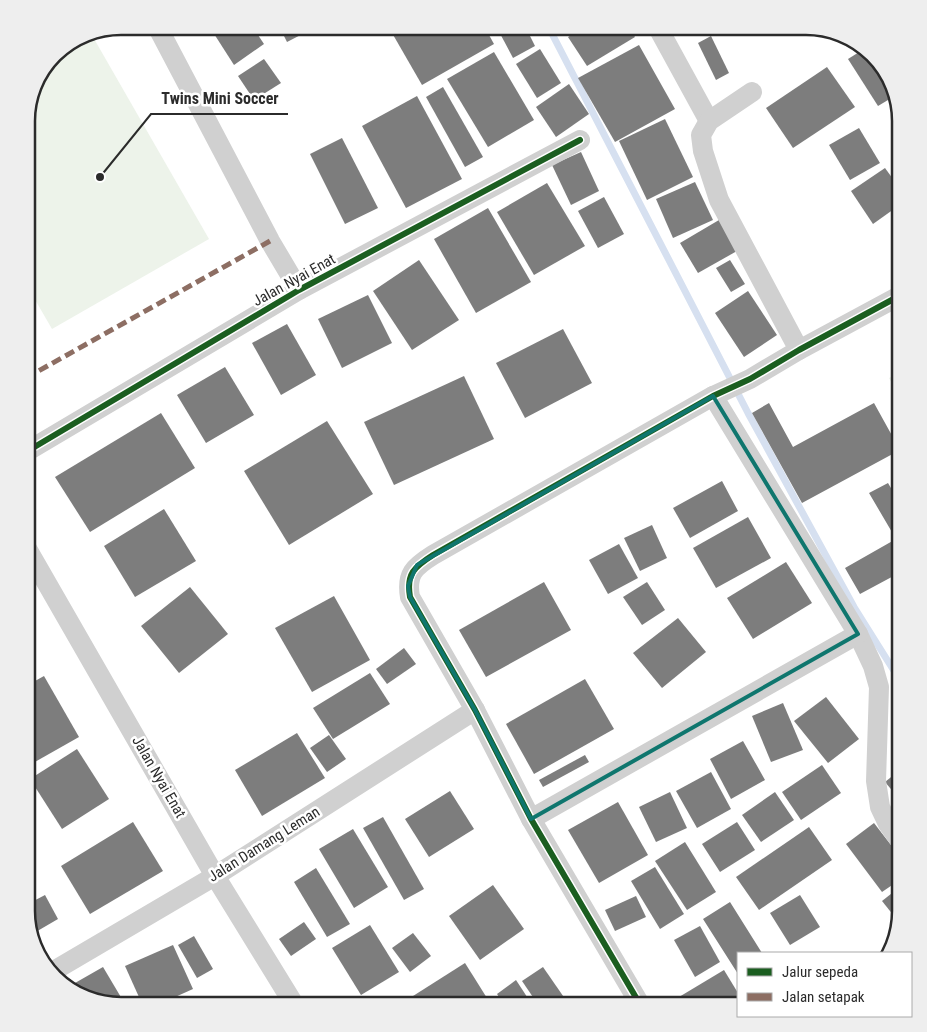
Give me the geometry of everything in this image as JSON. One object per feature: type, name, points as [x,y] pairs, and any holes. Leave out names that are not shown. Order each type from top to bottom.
[{"type":"street","points":[[162,35],[270,241],[299,290]]},
{"type":"street","points":[[662,35],[709,121]]},
{"type":"street","points":[[752,92],[709,121],[701,135],[703,151],[718,200],[799,350]]},
{"type":"street","name":"Jalan Nyai Enat","points":[[35,447],[299,290],[580,140]]},
{"type":"street","points":[[636,997],[531,819],[475,710],[410,597],[408,586],[411,574],[417,565],[719,393],[750,379],[892,300]]},
{"type":"street","points":[[719,393],[858,634],[873,666],[879,687],[876,781],[880,807],[892,830]]},
{"type":"street","name":"Jalan Nyai Enat","points":[[35,562],[215,876],[289,997]]},
{"type":"street","points":[[531,819],[858,634]]},
{"type":"street","name":"Jalan Damang Leman","points":[[57,968],[215,876],[475,710]]},
{"type":"highlighted area","points":[[713,396],[858,634],[531,819],[475,710],[410,597],[408,586],[417,565]]},
{"type":"shaded area","points":[[95,40],[209,239],[52,329],[35,300],[35,115],[44,83],[53,69],[64,56],[78,46]]},
{"type":"building","points":[[215,35],[258,35],[264,44],[234,65]]},
{"type":"building","points":[[284,35],[301,35],[287,42]]},
{"type":"building","points":[[393,35],[489,35],[494,44],[422,85]]},
{"type":"building","points":[[501,35],[530,35],[535,46],[513,58]]},
{"type":"building","points":[[571,35],[634,35],[635,37],[587,66],[568,37]]},
{"type":"building","points":[[711,36],[729,73],[716,80],[698,43]]},
{"type":"building","points":[[639,45],[675,109],[615,142],[578,78]]},
{"type":"building","points":[[540,49],[561,83],[537,98],[516,64]]},
{"type":"building","points":[[494,52],[534,120],[488,147],[447,79]]},
{"type":"building","points":[[858,53],[867,60],[883,83],[889,100],[878,106],[848,59]]},
{"type":"building","points":[[264,59],[281,83],[254,100],[238,76]]},
{"type":"building","points":[[827,67],[855,107],[793,148],[766,108]]},
{"type":"building","points":[[569,84],[589,114],[556,137],[536,107]]},
{"type":"building","points":[[443,87],[483,157],[465,167],[426,97]]},
{"type":"building","points":[[417,96],[462,179],[406,208],[362,126]]},
{"type":"building","points":[[665,119],[693,177],[647,200],[619,141]]},
{"type":"building","points":[[859,128],[880,163],[850,180],[829,145]]},
{"type":"building","points":[[342,138],[378,208],[345,224],[310,154]]},
{"type":"building","points":[[581,152],[599,191],[571,205],[552,165]]},
{"type":"building","points":[[885,168],[892,178],[892,210],[873,224],[851,191]]},
{"type":"building","points":[[695,182],[713,220],[673,238],[656,199]]},
{"type":"building","points":[[547,183],[585,246],[534,275],[497,212]]},
{"type":"building","points":[[604,197],[624,234],[598,248],[578,211]]},
{"type":"building","points":[[488,208],[531,282],[476,313],[434,239]]},
{"type":"building","points":[[719,220],[737,251],[698,273],[680,243]]},
{"type":"building","points":[[419,260],[459,320],[412,350],[373,291]]},
{"type":"building","points":[[730,260],[745,284],[731,292],[716,268]]},
{"type":"building","points":[[748,291],[777,335],[744,357],[715,313]]},
{"type":"building","points":[[368,295],[392,343],[342,368],[318,319]]},
{"type":"building","points":[[287,324],[316,375],[281,395],[252,343]]},
{"type":"building","points":[[563,329],[592,383],[525,418],[496,363]]},
{"type":"building","points":[[225,367],[254,415],[206,443],[177,395]]},
{"type":"building","points":[[464,376],[494,439],[394,485],[364,422]]},
{"type":"building","points":[[769,403],[793,447],[874,403],[892,436],[892,454],[802,503],[752,413]]},
{"type":"building","points":[[161,413],[195,468],[90,532],[55,477]]},
{"type":"building","points":[[327,421],[373,494],[289,545],[244,471]]},
{"type":"building","points":[[722,481],[738,511],[690,538],[673,508]]},
{"type":"building","points":[[888,483],[892,490],[892,532],[869,493]]},
{"type":"building","points":[[164,509],[196,561],[135,597],[104,546]]},
{"type":"building","points":[[748,517],[771,558],[716,588],[693,548]]},
{"type":"building","points":[[652,525],[667,558],[640,571],[624,538]]},
{"type":"building","points":[[892,541],[892,577],[860,594],[845,568]]},
{"type":"building","points":[[619,544],[638,578],[608,594],[589,560]]},
{"type":"building","points":[[786,562],[812,603],[753,639],[727,598]]},
{"type":"building","points":[[544,582],[571,630],[486,677],[459,630]]},
{"type":"building","points":[[647,582],[665,610],[642,625],[623,597]]},
{"type":"building","points":[[190,587],[228,634],[179,673],[141,626]]},
{"type":"building","points":[[334,596],[370,660],[312,692],[275,628]]},
{"type":"building","points":[[678,618],[706,652],[662,688],[633,653]]},
{"type":"building","points":[[404,648],[416,664],[387,684],[376,669]]},
{"type":"building","points":[[370,673],[390,704],[333,739],[313,708]]},
{"type":"building","points":[[44,676],[79,737],[35,762],[35,681]]},
{"type":"building","points":[[585,679],[614,729],[534,774],[506,724]]},
{"type":"building","points":[[826,697],[859,739],[828,763],[794,721]]},
{"type":"building","points":[[783,703],[803,750],[771,762],[752,716]]},
{"type":"building","points":[[297,733],[325,778],[262,816],[235,770]]},
{"type":"building","points":[[329,735],[346,759],[327,772],[310,748]]},
{"type":"building","points":[[743,741],[765,780],[731,799],[710,759]]},
{"type":"building","points":[[77,749],[109,799],[62,829],[35,787],[35,776]]},
{"type":"building","points":[[585,755],[589,762],[543,787],[539,780]]},
{"type":"building","points":[[822,765],[841,793],[801,820],[782,792]]},
{"type":"building","points":[[711,772],[731,809],[697,828],[676,791]]},
{"type":"building","points":[[892,776],[892,790],[885,782]]},
{"type":"building","points":[[450,791],[474,829],[429,857],[405,819]]},
{"type":"building","points":[[670,792],[687,828],[656,842],[639,807]]},
{"type":"building","points":[[775,792],[794,820],[761,842],[742,815]]},
{"type":"building","points":[[618,802],[648,855],[599,883],[568,830]]},
{"type":"building","points":[[383,817],[424,889],[404,900],[363,828]]},
{"type":"building","points":[[133,822],[163,871],[90,914],[61,866]]},
{"type":"building","points":[[737,822],[755,850],[720,872],[702,844]]},
{"type":"building","points":[[874,823],[892,846],[892,885],[882,892],[846,844]]},
{"type":"building","points":[[809,827],[832,860],[759,910],[736,877]]},
{"type":"building","points":[[353,829],[388,887],[354,908],[319,849]]},
{"type":"building","points":[[685,842],[716,892],[687,910],[655,861]]},
{"type":"building","points":[[655,867],[684,914],[660,929],[631,881]]},
{"type":"building","points":[[316,868],[350,924],[327,937],[294,882]]},
{"type":"building","points":[[493,885],[524,929],[480,960],[449,916]]},
{"type":"building","points":[[892,893],[892,913],[882,901]]},
{"type":"building","points":[[45,895],[58,919],[38,931],[36,922],[35,900]]},
{"type":"building","points":[[800,895],[820,927],[790,945],[770,913]]},
{"type":"building","points":[[636,896],[646,917],[615,931],[605,910]]},
{"type":"building","points":[[730,902],[761,952],[737,952],[737,972],[703,919]]},
{"type":"building","points":[[304,922],[316,939],[291,956],[279,939]]},
{"type":"building","points":[[370,925],[399,972],[361,995],[332,948]]},
{"type":"building","points":[[700,926],[720,962],[695,977],[674,940]]},
{"type":"building","points":[[413,933],[431,956],[410,972],[392,948]]},
{"type":"building","points":[[194,936],[213,969],[197,978],[178,945]]},
{"type":"building","points":[[173,945],[193,989],[175,997],[139,997],[125,966]]},
{"type":"building","points":[[465,963],[486,997],[411,997]]},
{"type":"building","points":[[103,967],[121,997],[93,992],[74,984]]},
{"type":"building","points":[[543,967],[564,997],[533,997],[522,981]]},
{"type":"building","points":[[724,970],[737,991],[737,997],[679,997]]},
{"type":"building","points":[[516,980],[527,997],[499,997],[497,994]]},
{"type":"waterway","points":[[553,35],[748,413],[854,607],[892,668]]},
{"type":"marked path","points":[[35,373],[270,241]]},
{"type":"cycle path","points":[[35,447],[299,290],[580,140]]},
{"type":"cycle path","points":[[636,997],[531,819],[475,710],[410,597],[409,582],[416,567],[433,555],[713,396],[750,379],[892,300]]},
{"type":"place","name":"Twins Mini Soccer","points":[[100,177]]}]
